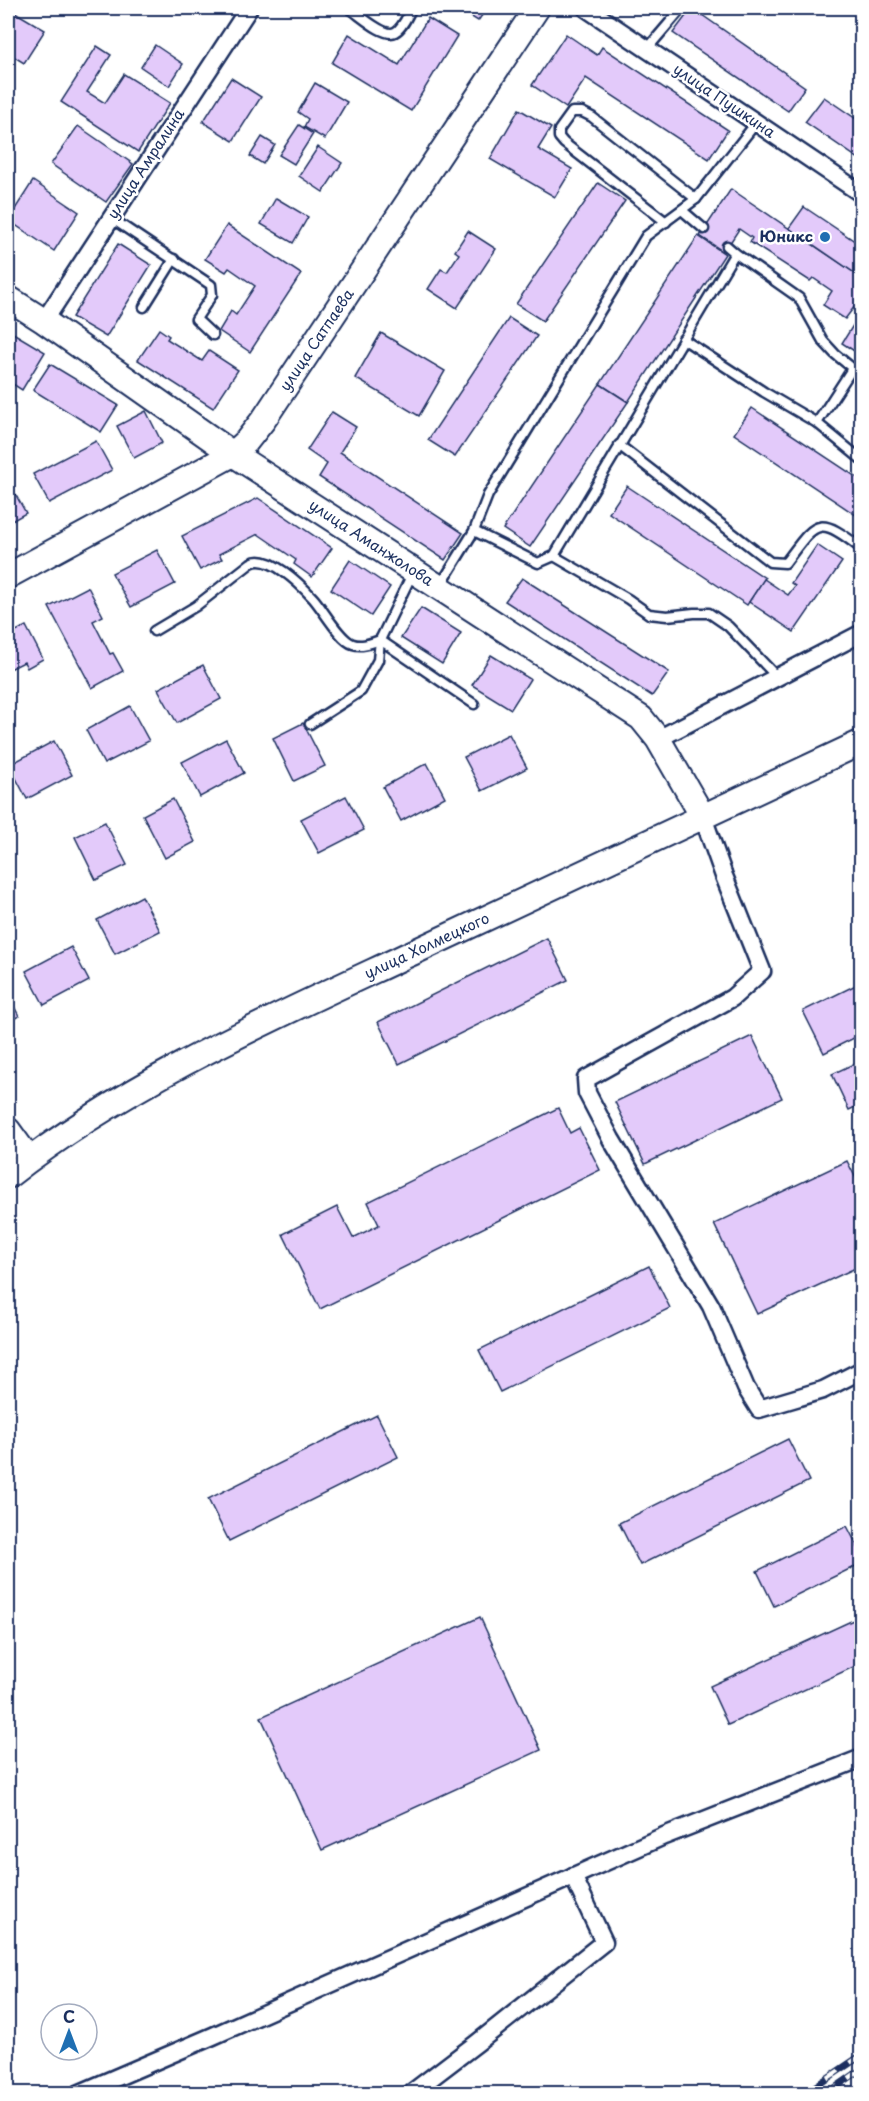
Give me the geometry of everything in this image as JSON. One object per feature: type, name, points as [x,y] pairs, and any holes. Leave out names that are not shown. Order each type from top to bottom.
[{"type":"street","name":"улица Амралина","points":[[44,321],[249,8]]},
{"type":"street","name":"улица Сатпаева","points":[[8,576],[234,454],[246,442],[264,419],[537,8]]},
{"type":"street","name":"улица Пушкина","points":[[586,8],[861,194]]},
{"type":"street","name":"улица Аманжолова","points":[[8,298],[234,454],[641,718],[658,739],[704,817]]},
{"type":"street","points":[[658,739],[861,633]]},
{"type":"street","name":"улица Холмецкого","points":[[8,1176],[29,1159],[116,1100],[270,1019],[861,742]]},
{"type":"street","points":[[704,817],[724,876],[762,971],[732,998],[586,1079],[587,1093],[611,1139],[711,1306],[746,1389],[759,1409],[823,1390],[861,1370]]},
{"type":"street","points":[[8,1130],[29,1159]]},
{"type":"street","points":[[78,2094],[664,1836],[861,1758]]},
{"type":"street","points":[[410,2094],[604,1942],[573,1876]]},
{"type":"lane","points":[[349,8],[385,34],[399,30],[412,8]]},
{"type":"lane","points":[[647,49],[682,8]]},
{"type":"lane","points":[[666,222],[559,137],[559,130],[572,112],[582,112],[592,117],[696,199]]},
{"type":"lane","points":[[439,587],[474,531],[488,495],[646,236],[696,199],[756,123]]},
{"type":"lane","points":[[682,211],[704,229]]},
{"type":"lane","points":[[111,218],[211,285],[212,295],[196,319],[213,334]]},
{"type":"lane","points":[[728,246],[800,298],[823,341],[861,376]]},
{"type":"lane","points":[[474,531],[538,563],[554,556],[735,253]]},
{"type":"lane","points":[[144,307],[174,259]]},
{"type":"lane","points":[[683,339],[764,392],[817,423],[861,460]]},
{"type":"lane","points":[[817,423],[852,369]]},
{"type":"lane","points":[[619,445],[770,562],[785,563],[808,532],[816,527],[837,530],[861,549]]},
{"type":"lane","points":[[554,556],[628,599],[649,614],[667,616],[709,614],[728,626],[777,677]]},
{"type":"lane","points":[[154,631],[196,606],[251,563],[260,560],[280,569],[312,597],[347,641],[363,645],[380,640]]},
{"type":"lane","points":[[310,724],[361,691],[378,660],[380,640],[413,570]]},
{"type":"lane","points":[[380,640],[474,704]]},
{"type":"building","points":[[8,8],[45,30],[24,63],[8,53]]},
{"type":"building","points":[[457,8],[487,8],[478,21]]},
{"type":"building","points":[[692,8],[805,87],[788,111],[673,33]]},
{"type":"building","points":[[428,18],[457,36],[411,111],[332,63],[349,34],[399,65]]},
{"type":"building","points":[[566,34],[597,55],[602,47],[728,130],[709,159],[586,78],[566,108],[532,85]]},
{"type":"building","points":[[155,45],[183,64],[169,86],[141,67]]},
{"type":"building","points":[[97,46],[111,55],[87,92],[105,103],[124,74],[170,103],[138,152],[61,102]]},
{"type":"building","points":[[231,78],[261,97],[233,141],[203,122]]},
{"type":"building","points":[[315,83],[347,102],[325,139],[304,127],[308,119],[298,112]]},
{"type":"building","points":[[824,97],[862,123],[862,161],[805,122]]},
{"type":"building","points":[[519,109],[551,128],[538,149],[572,169],[555,197],[490,159]]},
{"type":"building","points":[[299,125],[313,134],[294,164],[279,155]]},
{"type":"building","points":[[78,126],[133,164],[106,202],[51,164]]},
{"type":"building","points":[[262,137],[275,145],[263,164],[250,156]]},
{"type":"building","points":[[318,147],[342,163],[323,192],[299,176]]},
{"type":"building","points":[[33,181],[79,212],[54,251],[8,220]]},
{"type":"building","points":[[598,183],[625,201],[543,321],[516,304]]},
{"type":"building","points":[[731,189],[862,278],[862,297],[845,319],[823,305],[832,291],[813,278],[810,281],[750,242],[752,238],[739,229],[724,252],[700,236]]},
{"type":"building","points":[[276,198],[308,217],[293,243],[261,224]]},
{"type":"building","name":"Юникс","points":[[804,207],[862,246],[862,278],[789,228]]},
{"type":"building","points":[[227,225],[301,274],[250,352],[219,331],[231,311],[236,315],[255,286],[229,268],[226,272],[205,259]]},
{"type":"building","points":[[468,231],[496,249],[457,308],[428,289],[441,269],[447,272],[459,254],[455,251]]},
{"type":"building","points":[[698,236],[725,254],[628,402],[600,384]]},
{"type":"building","points":[[118,244],[151,265],[106,337],[72,317]]},
{"type":"building","points":[[509,318],[537,336],[455,457],[428,440]]},
{"type":"building","points":[[857,319],[862,321],[862,356],[842,343]]},
{"type":"building","points":[[159,329],[169,336],[167,339],[202,361],[209,351],[238,370],[213,408],[138,360]]},
{"type":"building","points":[[8,330],[45,352],[22,390],[8,381]]},
{"type":"building","points":[[381,333],[445,371],[419,416],[355,378]]},
{"type":"building","points":[[50,364],[118,405],[101,432],[33,390]]},
{"type":"building","points":[[600,384],[628,402],[530,547],[503,529]]},
{"type":"building","points":[[752,408],[862,481],[862,519],[734,434]]},
{"type":"building","points":[[146,411],[162,443],[134,458],[117,426]]},
{"type":"building","points":[[332,412],[356,427],[340,452],[463,533],[445,560],[319,477],[327,464],[307,450]]},
{"type":"building","points":[[96,441],[112,470],[49,503],[33,474]]},
{"type":"building","points":[[10,485],[26,513],[8,523],[8,487]]},
{"type":"building","points":[[627,486],[765,578],[747,605],[609,513]]},
{"type":"building","points":[[258,498],[332,548],[312,577],[294,564],[296,560],[258,534],[219,554],[222,559],[200,570],[182,536]]},
{"type":"building","points":[[817,545],[842,562],[794,632],[749,602],[764,579],[788,595],[795,586],[791,583]]},
{"type":"building","points":[[157,550],[175,584],[131,607],[112,573]]},
{"type":"building","points":[[350,560],[390,587],[371,616],[331,589]]},
{"type":"building","points":[[522,578],[669,672],[652,696],[505,601]]},
{"type":"building","points":[[88,587],[103,616],[93,621],[110,654],[113,653],[123,671],[92,688],[49,607]]},
{"type":"building","points":[[421,608],[461,633],[442,664],[401,638]]},
{"type":"building","points":[[26,626],[43,659],[27,668],[24,662],[8,670],[8,635]]},
{"type":"building","points":[[491,655],[530,679],[511,709],[472,685]]},
{"type":"building","points":[[203,665],[221,699],[177,723],[158,689]]},
{"type":"building","points":[[130,706],[149,741],[104,764],[86,730]]},
{"type":"building","points":[[303,723],[325,766],[294,781],[273,738]]},
{"type":"building","points":[[509,734],[527,768],[482,791],[464,757]]},
{"type":"building","points":[[226,739],[244,773],[200,797],[182,762]]},
{"type":"building","points":[[54,741],[72,775],[27,799],[9,765]]},
{"type":"building","points":[[427,763],[445,797],[401,821],[383,787]]},
{"type":"building","points":[[346,796],[364,830],[319,853],[301,819]]},
{"type":"building","points":[[173,799],[195,842],[165,858],[143,815]]},
{"type":"building","points":[[105,822],[127,865],[96,880],[75,837]]},
{"type":"building","points":[[142,896],[160,931],[115,954],[97,920]]},
{"type":"building","points":[[547,938],[568,980],[399,1064],[378,1022]]},
{"type":"building","points":[[71,947],[89,981],[44,1005],[26,971]]},
{"type":"building","points":[[862,982],[862,1034],[824,1053],[803,1011]]},
{"type":"building","points":[[8,995],[19,1016],[8,1022]]},
{"type":"building","points":[[752,1036],[782,1098],[645,1164],[615,1102]]},
{"type":"building","points":[[862,1060],[862,1104],[849,1110],[832,1074]]},
{"type":"building","points":[[558,1108],[570,1133],[579,1128],[600,1170],[320,1309],[283,1234],[337,1207],[353,1238],[379,1225],[368,1202]]},
{"type":"building","points":[[847,1161],[862,1190],[862,1265],[757,1314],[714,1224]]},
{"type":"building","points":[[649,1266],[670,1308],[500,1392],[479,1350]]},
{"type":"building","points":[[377,1415],[398,1457],[229,1541],[208,1499]]},
{"type":"building","points":[[788,1439],[809,1481],[640,1565],[619,1523]]},
{"type":"building","points":[[847,1526],[862,1555],[862,1563],[774,1606],[757,1571]]},
{"type":"building","points":[[862,1616],[862,1663],[728,1725],[710,1686]]},
{"type":"building","points":[[480,1617],[541,1750],[322,1850],[261,1717]]},
{"type":"railway","points":[[804,2094],[862,2055]]},
{"type":"railway","points":[[826,2094],[862,2069]]},
{"type":"place","name":"Юникс","points":[[825,237]]}]
